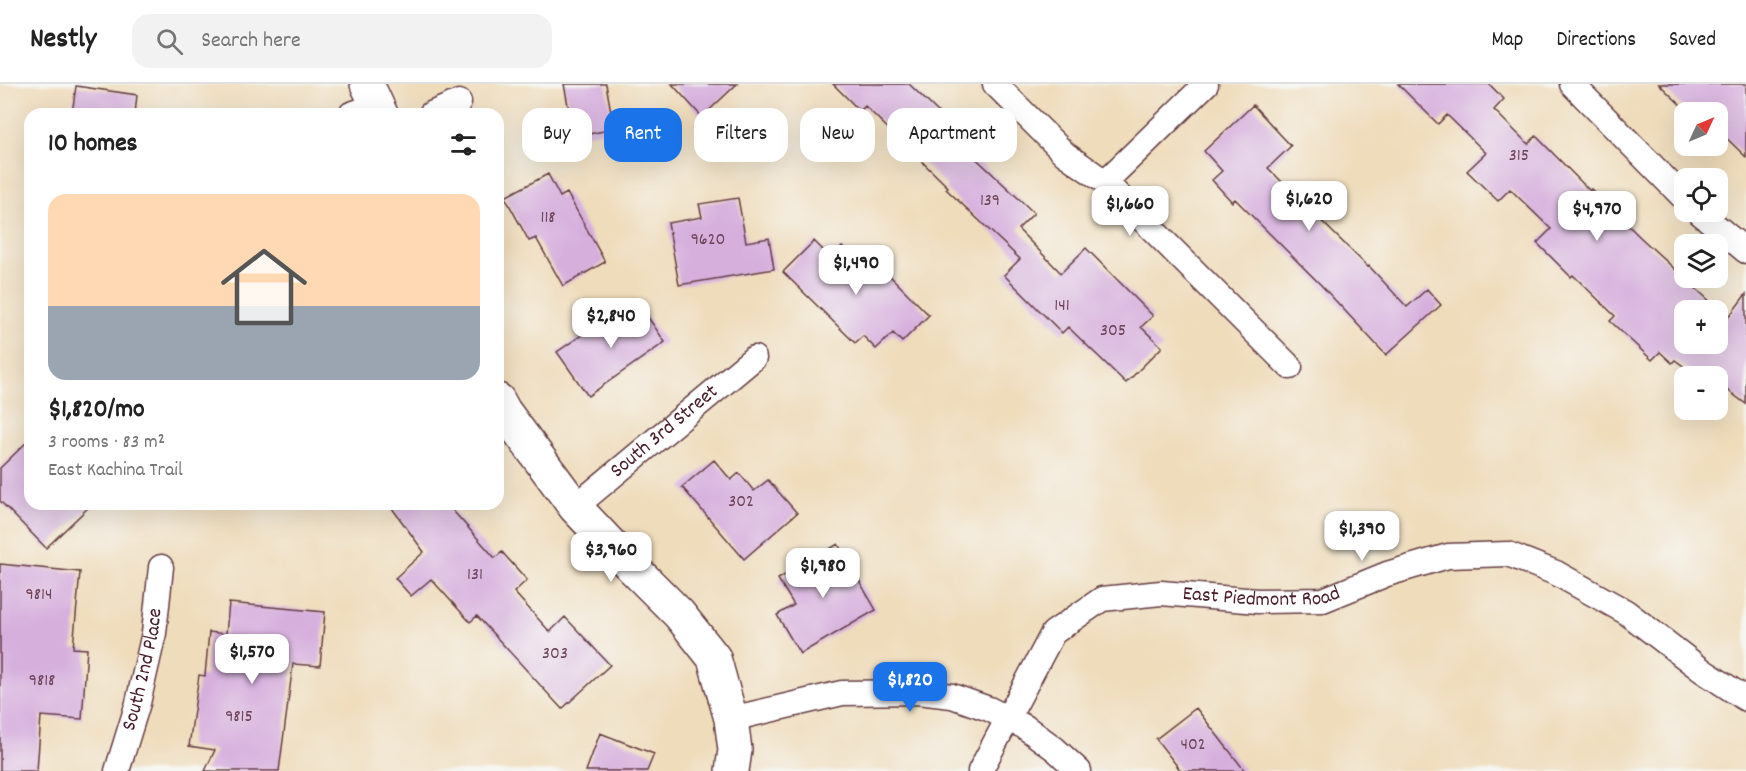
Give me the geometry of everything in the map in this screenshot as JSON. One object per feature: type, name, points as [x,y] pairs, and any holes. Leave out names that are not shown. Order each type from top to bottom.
[{"type":"street","points":[[995,84],[1065,154],[1105,182],[1290,367]]},
{"type":"street","points":[[1105,182],[1206,84]]},
{"type":"street","points":[[1572,84],[1674,188]]},
{"type":"street","points":[[445,108],[459,102]]},
{"type":"street","points":[[1711,222],[1746,251]]},
{"type":"street","name":"South 3rd Street","points":[[575,507],[754,358]]},
{"type":"street","points":[[504,411],[575,507],[680,614],[714,658],[731,719],[735,750],[732,771]]},
{"type":"street","name":"East Piedmont Road","points":[[980,771],[1053,633],[1102,599],[1161,593],[1258,601],[1323,600],[1387,574],[1448,556],[1508,554],[1556,573],[1626,612],[1703,671],[1746,699]]},
{"type":"street","name":"South 2nd Place","points":[[117,771],[138,703],[154,633],[161,567]]},
{"type":"street","points":[[731,719],[842,693],[918,692],[952,696],[989,709],[1025,727],[1055,749],[1079,771]]},
{"type":"building","points":[[564,84],[606,84],[610,108],[604,108],[604,131],[592,133],[592,108],[569,108]]},
{"type":"building","points":[[672,84],[737,84],[712,108],[694,108]]},
{"type":"building","points":[[833,84],[909,84],[934,108],[887,108],[887,127],[875,116],[875,108],[865,106],[857,108]]},
{"type":"building","points":[[1398,84],[1489,84],[1504,99],[1494,110],[1528,144],[1536,136],[1590,191],[1591,189],[1674,268],[1674,288],[1695,288],[1708,300],[1674,300],[1674,354],[1728,354],[1728,318],[1746,294],[1746,404],[1728,390],[1728,366],[1683,366],[1675,360],[1672,363],[1660,352],[1652,360],[1610,321],[1615,316],[1537,243],[1551,229],[1510,189],[1498,201],[1467,171],[1486,153],[1447,115],[1438,124]]},
{"type":"building","points":[[1659,84],[1746,84],[1746,157],[1728,140],[1728,102],[1678,102]]},
{"type":"building","points":[[76,86],[137,95],[136,108],[73,108]]},
{"type":"building","points":[[1253,105],[1291,146],[1268,168],[1369,266],[1407,307],[1427,289],[1441,305],[1386,355],[1321,285],[1235,199],[1232,202],[1212,180],[1222,171],[1204,151]]},
{"type":"building","points":[[922,162],[980,162],[1034,213],[1018,229],[1061,273],[1086,248],[1153,316],[1141,327],[1162,347],[1126,383],[1068,327],[1062,333],[1004,275],[1020,259],[946,189],[948,187]]},
{"type":"building","points":[[548,174],[560,197],[567,193],[605,262],[563,286],[536,238],[529,241],[505,197]]},
{"type":"building","points":[[738,198],[746,242],[769,238],[774,269],[679,285],[668,223],[702,217],[699,204]]},
{"type":"building","points":[[814,241],[831,258],[842,247],[867,271],[876,262],[929,315],[902,342],[893,333],[876,349],[863,336],[855,343],[783,272]]},
{"type":"building","points":[[639,304],[665,342],[588,396],[557,352],[614,313],[618,319]]},
{"type":"building","points":[[24,445],[24,510],[86,510],[46,548],[0,501],[0,468]]},
{"type":"building","points":[[714,460],[731,480],[739,473],[754,491],[768,480],[797,513],[744,559],[682,487]]},
{"type":"building","points":[[393,510],[452,510],[495,558],[502,552],[527,580],[514,592],[550,632],[565,617],[610,665],[562,709],[477,616],[470,622],[431,579],[411,596],[395,578],[424,552]]},
{"type":"building","points":[[838,544],[876,610],[800,654],[777,615],[794,605],[778,579]]},
{"type":"building","points":[[0,564],[80,572],[73,648],[87,649],[82,719],[41,716],[37,771],[0,771]]},
{"type":"building","points":[[229,603],[325,612],[320,666],[293,664],[279,771],[205,771],[215,750],[189,746],[199,675],[205,676],[209,632],[226,634]]},
{"type":"building","points":[[1196,708],[1245,771],[1181,771],[1156,739]]},
{"type":"building","points":[[600,733],[654,754],[647,771],[586,771]]}]
